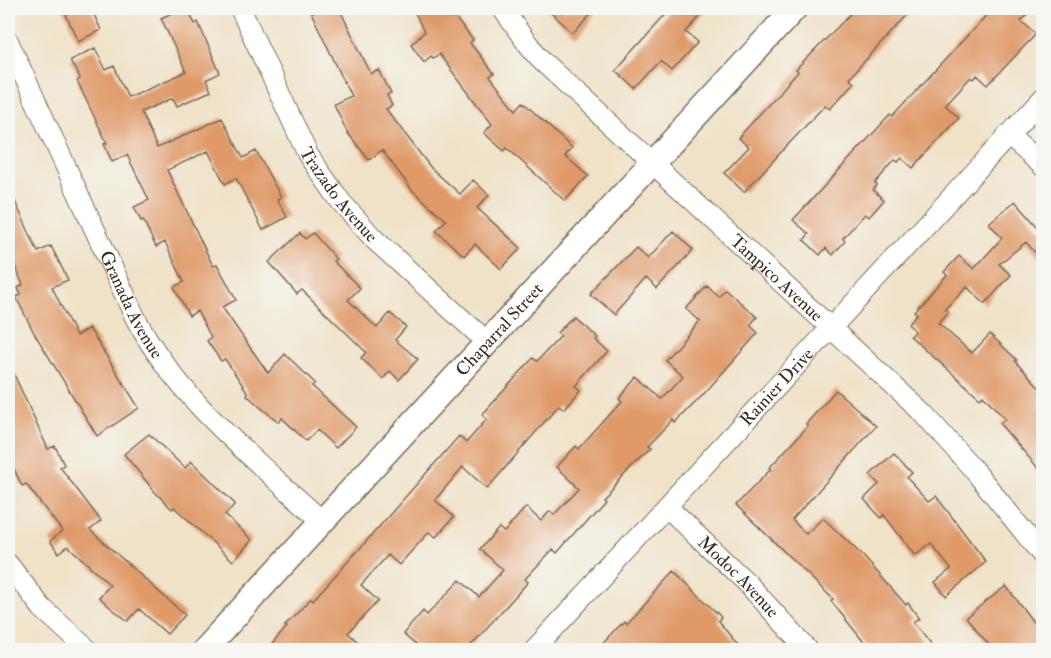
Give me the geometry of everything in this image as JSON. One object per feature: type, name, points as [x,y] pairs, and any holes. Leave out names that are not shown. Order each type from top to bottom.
[{"type":"street","name":"Trazado Avenue","points":[[240,8],[309,155],[340,202],[375,240],[488,342]]},
{"type":"street","name":"Tampico Avenue","points":[[502,8],[543,62],[904,394],[950,441],[1044,557]]},
{"type":"street","name":"Chaparral Street","points":[[204,651],[795,8]]},
{"type":"street","name":"Granada Avenue","points":[[8,41],[135,317],[151,346],[197,404],[323,522]]},
{"type":"street","name":"Rainier Drive","points":[[534,651],[1044,97]]},
{"type":"street","points":[[1008,135],[1044,167]]},
{"type":"street","name":"Modoc Avenue","points":[[667,507],[754,590],[808,651]]},
{"type":"street","points":[[8,564],[42,608],[88,651]]},
{"type":"building","points":[[63,8],[91,8],[101,30],[78,41]]},
{"type":"building","points":[[187,8],[195,24],[198,22],[220,73],[206,80],[211,91],[177,106],[173,98],[141,112],[157,148],[222,118],[243,158],[256,151],[281,197],[277,199],[287,217],[263,230],[236,178],[225,184],[208,151],[167,170],[213,266],[217,264],[236,300],[222,307],[268,373],[285,354],[315,383],[312,386],[356,427],[336,448],[317,430],[306,441],[282,418],[279,422],[260,407],[247,395],[248,393],[225,359],[221,361],[207,341],[211,337],[197,311],[189,316],[174,287],[184,282],[165,242],[156,247],[134,207],[149,200],[127,155],[112,162],[104,144],[107,143],[77,81],[80,79],[70,60],[95,48],[106,70],[114,66],[128,97],[186,72],[161,18]]},
{"type":"building","points":[[309,8],[339,8],[371,74],[379,70],[391,94],[387,95],[392,106],[386,109],[431,168],[460,194],[473,180],[489,195],[477,208],[521,248],[501,269],[475,244],[464,256],[436,231],[446,220],[412,190],[382,150],[369,160],[347,132],[334,104],[351,96]]},
{"type":"building","points":[[413,8],[447,8],[473,40],[470,43],[494,74],[490,77],[516,110],[523,102],[572,148],[565,156],[588,176],[565,201],[507,148],[504,151],[484,133],[492,124],[439,54],[433,58],[431,56],[424,62],[411,44],[424,32]]},
{"type":"building","points":[[546,8],[596,8],[573,33]]},
{"type":"building","points":[[671,8],[708,8],[686,32],[698,42],[672,71],[661,61],[636,89],[615,70]]},
{"type":"building","points":[[856,8],[914,8],[849,78],[854,82],[830,109],[825,105],[744,192],[724,173],[749,147],[738,138],[798,72],[796,70]]},
{"type":"building","points":[[993,8],[1033,8],[1021,21],[1036,34],[988,85],[977,75],[974,79],[971,77],[945,105],[959,118],[913,168],[902,158],[898,162],[895,160],[875,183],[877,185],[873,190],[884,200],[869,217],[865,214],[843,238],[845,241],[833,255],[826,248],[820,255],[804,240],[809,234],[793,220]]},
{"type":"building","points":[[8,186],[38,252],[51,246],[68,280],[52,287],[76,336],[89,328],[139,408],[97,436],[33,331],[16,297],[21,295],[18,288],[23,285],[8,250]]},
{"type":"building","points":[[1015,201],[1044,234],[1044,263],[1026,242],[999,264],[1011,275],[985,304],[967,287],[945,309],[948,312],[938,323],[972,353],[990,334],[1017,360],[1015,361],[1044,392],[1044,475],[1000,424],[1005,419],[983,395],[980,398],[910,336],[915,331],[908,324],[917,313],[914,311],[947,275],[944,272],[959,256],[974,269],[1002,238],[989,223]]},
{"type":"building","points":[[673,231],[693,250],[657,289],[646,279],[614,315],[591,294],[636,247],[648,258]]},
{"type":"building","points":[[300,233],[305,239],[313,233],[336,259],[333,261],[360,288],[348,300],[377,328],[390,313],[406,327],[395,340],[418,359],[399,380],[390,371],[383,379],[361,358],[366,352],[302,290],[297,294],[269,262]]},
{"type":"building","points":[[707,286],[719,297],[725,289],[757,317],[750,325],[758,333],[701,397],[675,423],[673,420],[647,447],[650,449],[602,497],[604,499],[557,553],[553,549],[525,579],[528,582],[466,651],[422,651],[403,634],[423,611],[427,615],[460,580],[479,597],[503,570],[480,549],[499,528],[504,532],[526,507],[541,521],[550,511],[554,515],[579,488],[557,467],[576,446],[579,449],[622,401],[619,398],[638,377],[662,399],[683,376],[665,360],[700,321],[686,309]]},
{"type":"building","points":[[573,316],[595,336],[593,338],[607,351],[576,386],[581,390],[564,409],[559,405],[487,489],[463,467],[435,500],[454,517],[436,537],[429,532],[399,565],[388,555],[361,585],[378,601],[348,633],[357,641],[348,651],[266,651],[287,627],[285,626],[311,598],[313,600],[459,436],[466,443],[487,419],[482,415],[533,358],[537,361],[561,336],[557,333]]},
{"type":"building","points":[[8,361],[48,449],[55,446],[64,465],[60,467],[101,521],[90,530],[185,615],[167,634],[139,609],[128,621],[111,608],[99,597],[110,585],[68,546],[59,553],[50,541],[62,531],[26,484],[22,486],[8,456]]},
{"type":"building","points":[[836,390],[876,426],[792,520],[806,534],[823,518],[864,557],[906,605],[908,603],[919,618],[913,622],[936,651],[871,651],[831,601],[833,599],[736,505],[771,469],[769,468],[808,426],[806,424]]},
{"type":"building","points":[[149,434],[185,468],[191,461],[235,504],[225,515],[252,540],[233,561],[174,507],[172,509],[124,454]]},
{"type":"building","points":[[894,453],[912,472],[907,477],[929,501],[936,496],[986,562],[946,596],[935,582],[951,569],[931,544],[915,556],[884,515],[881,518],[864,499],[879,484],[870,475]]},
{"type":"building","points":[[674,571],[721,617],[718,621],[743,651],[596,651],[624,621],[626,623]]},
{"type":"building","points":[[1006,586],[1036,626],[1044,620],[1044,651],[994,651],[966,617]]}]
